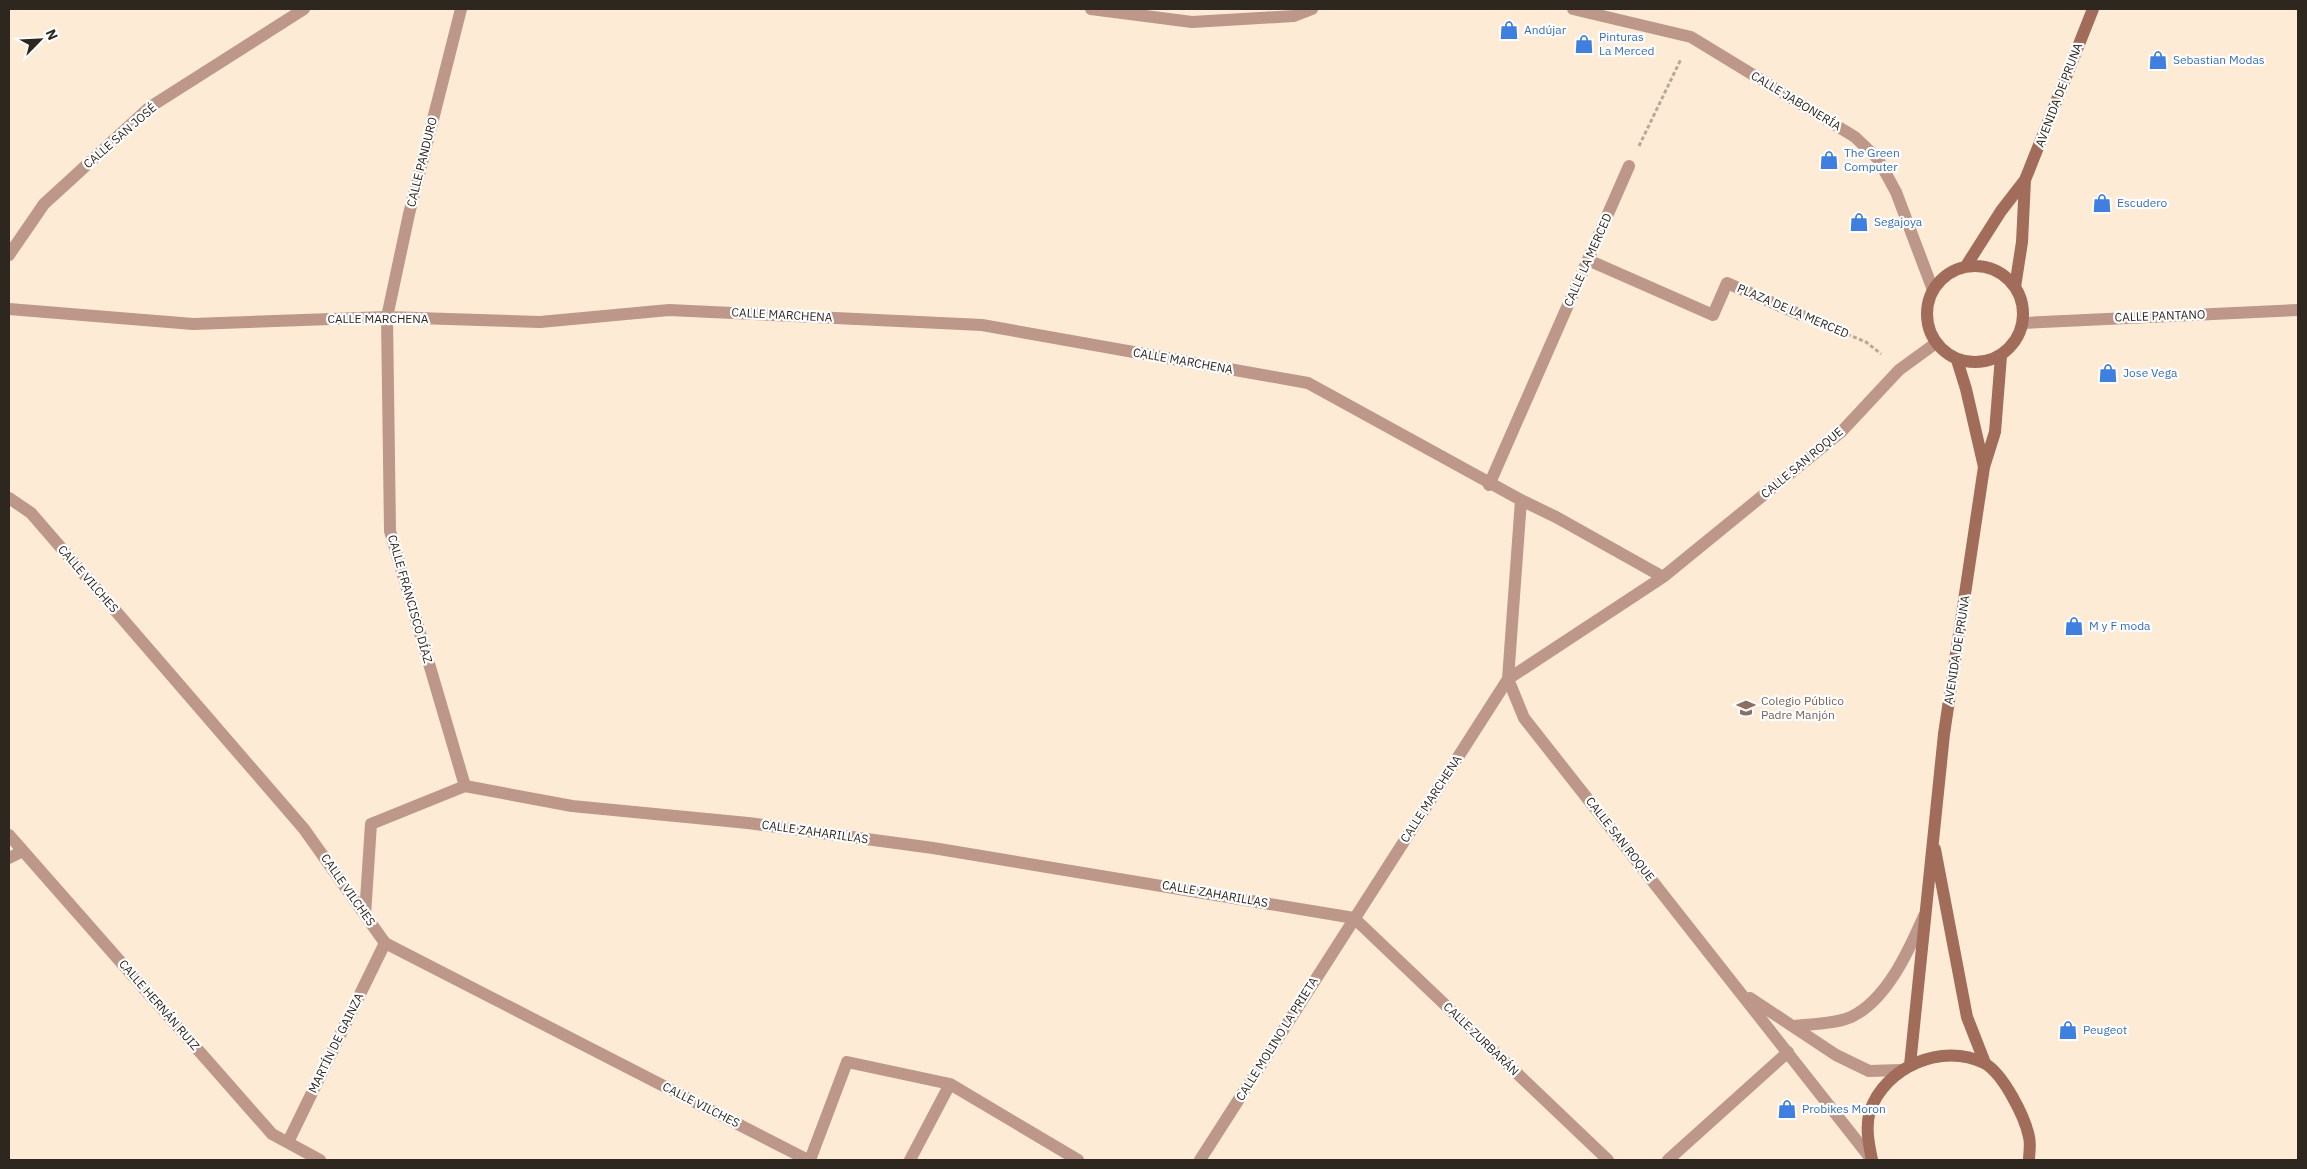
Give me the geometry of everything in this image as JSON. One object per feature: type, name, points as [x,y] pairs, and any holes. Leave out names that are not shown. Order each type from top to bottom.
[{"type":"main road","name":"AVENIDA DE PRUNA","points":[[1966,266],[2001,211],[2025,180],[2093,9]]},
{"type":"main road","name":"AVENIDA DE PRUNA","points":[[2015,287],[2022,242],[2025,180]]},
{"type":"main road","points":[[1966,266],[1981,266],[1994,269],[2006,277],[2015,287],[2024,310],[2023,323],[2011,347],[2000,356],[1987,362],[1972,363],[1957,360],[1945,353],[1929,331],[1926,317],[1927,303],[1932,290],[1947,275],[1966,266]]},
{"type":"main road","name":"AVENIDA DE PRUNA","points":[[1906,1067],[1926,912],[1932,833],[1944,734],[1984,467],[1995,432],[2000,356]]},
{"type":"main road","name":"AVENIDA DE PRUNA","points":[[1957,360],[1966,389],[1984,467]]},
{"type":"main road","name":"AVENIDA DE PRUNA","points":[[1932,833],[1967,1017],[1985,1063]]},
{"type":"main road","points":[[1872,1160],[1867,1134],[1870,1111],[1882,1088],[1906,1067],[1935,1057],[1960,1056],[1985,1063],[2002,1081],[2016,1104],[2029,1138],[2029,1160]]},
{"type":"street","name":"CALLE SAN JOSÉ","points":[[9,255],[44,204],[150,107],[304,9]]},
{"type":"street","name":"CALLE PANDURO","points":[[387,317],[409,214],[461,9]]},
{"type":"street","points":[[1091,9],[1192,22],[1294,16],[1312,9]]},
{"type":"street","name":"CALLE JABONERÍA","points":[[1573,9],[1691,38],[1855,137],[1878,159],[1896,192],[1932,290]]},
{"type":"street","name":"CALLE LA MERCED","points":[[1489,485],[1629,166]]},
{"type":"street","name":"PLAZA DE LA MERCED","points":[[1588,260],[1713,315],[1727,283],[1802,315]]},
{"type":"street","name":"CALLE MARCHENA","points":[[9,309],[193,324],[387,317],[540,322],[669,310],[982,325],[1308,383],[1489,485],[1556,517],[1663,578]]},
{"type":"street","name":"CALLE PANTANO","points":[[2023,323],[2298,310]]},
{"type":"street","name":"CALLE FRANCISCO DÍAZ","points":[[387,317],[390,531],[465,786]]},
{"type":"street","name":"CALLE SAN ROQUE","points":[[1872,1160],[1524,718],[1508,679],[1663,578],[1842,431],[1899,370],[1936,343]]},
{"type":"street","name":"CALLE VILCHES","points":[[9,498],[31,513],[304,829],[385,943],[809,1160]]},
{"type":"street","points":[[1508,679],[1521,500]]},
{"type":"street","name":"CALLE MARCHENA","points":[[1354,918],[1508,679]]},
{"type":"street","points":[[365,915],[371,824],[465,786]]},
{"type":"street","name":"CALLE ZAHARILLAS","points":[[465,786],[572,806],[748,823],[933,848],[1354,918]]},
{"type":"street","name":"CALLE HERNÁN RUIZ","points":[[9,835],[272,1134],[320,1160]]},
{"type":"street","points":[[9,858],[23,851]]},
{"type":"street","points":[[1794,1026],[1850,1017],[1875,1001],[1908,952],[1926,912]]},
{"type":"street","name":"CALLE MOLINO LA PRIETA","points":[[1200,1160],[1354,918]]},
{"type":"street","name":"CALLE ZURBARÁN","points":[[1354,918],[1608,1160]]},
{"type":"street","name":"MARTÍN DE GAINZA","points":[[288,1142],[385,943]]},
{"type":"street","name":"CALLE SAN ROQUE","points":[[1743,994],[1836,1055],[1869,1071],[1906,1067]]},
{"type":"street","points":[[1668,1160],[1788,1052]]},
{"type":"street","points":[[809,1160],[847,1062],[950,1084],[1078,1160]]},
{"type":"street","points":[[910,1160],[950,1084]]},
{"type":"path","points":[[1629,166],[1691,38]]},
{"type":"path","name":"PLAZA DE LA MERCED","points":[[1802,315],[1866,342],[1899,370]]},
{"type":"place","name":"Andújar","points":[[1509,30]]},
{"type":"place","name":"Pinturas La Merced","points":[[1584,44]]},
{"type":"place","name":"Sebastian Modas","points":[[2158,60]]},
{"type":"place","name":"The Green Computer","points":[[1829,160]]},
{"type":"place","name":"Escudero","points":[[2102,203]]},
{"type":"place","name":"Segajoya","points":[[1859,222]]},
{"type":"place","name":"Jose Vega","points":[[2108,373]]},
{"type":"place","name":"M y F moda","points":[[2074,626]]},
{"type":"place","name":"Colegio Público Padre Manjón","points":[[1746,708]]},
{"type":"place","name":"Peugeot","points":[[2068,1030]]},
{"type":"place","name":"Probikes Moron","points":[[1787,1109]]}]
